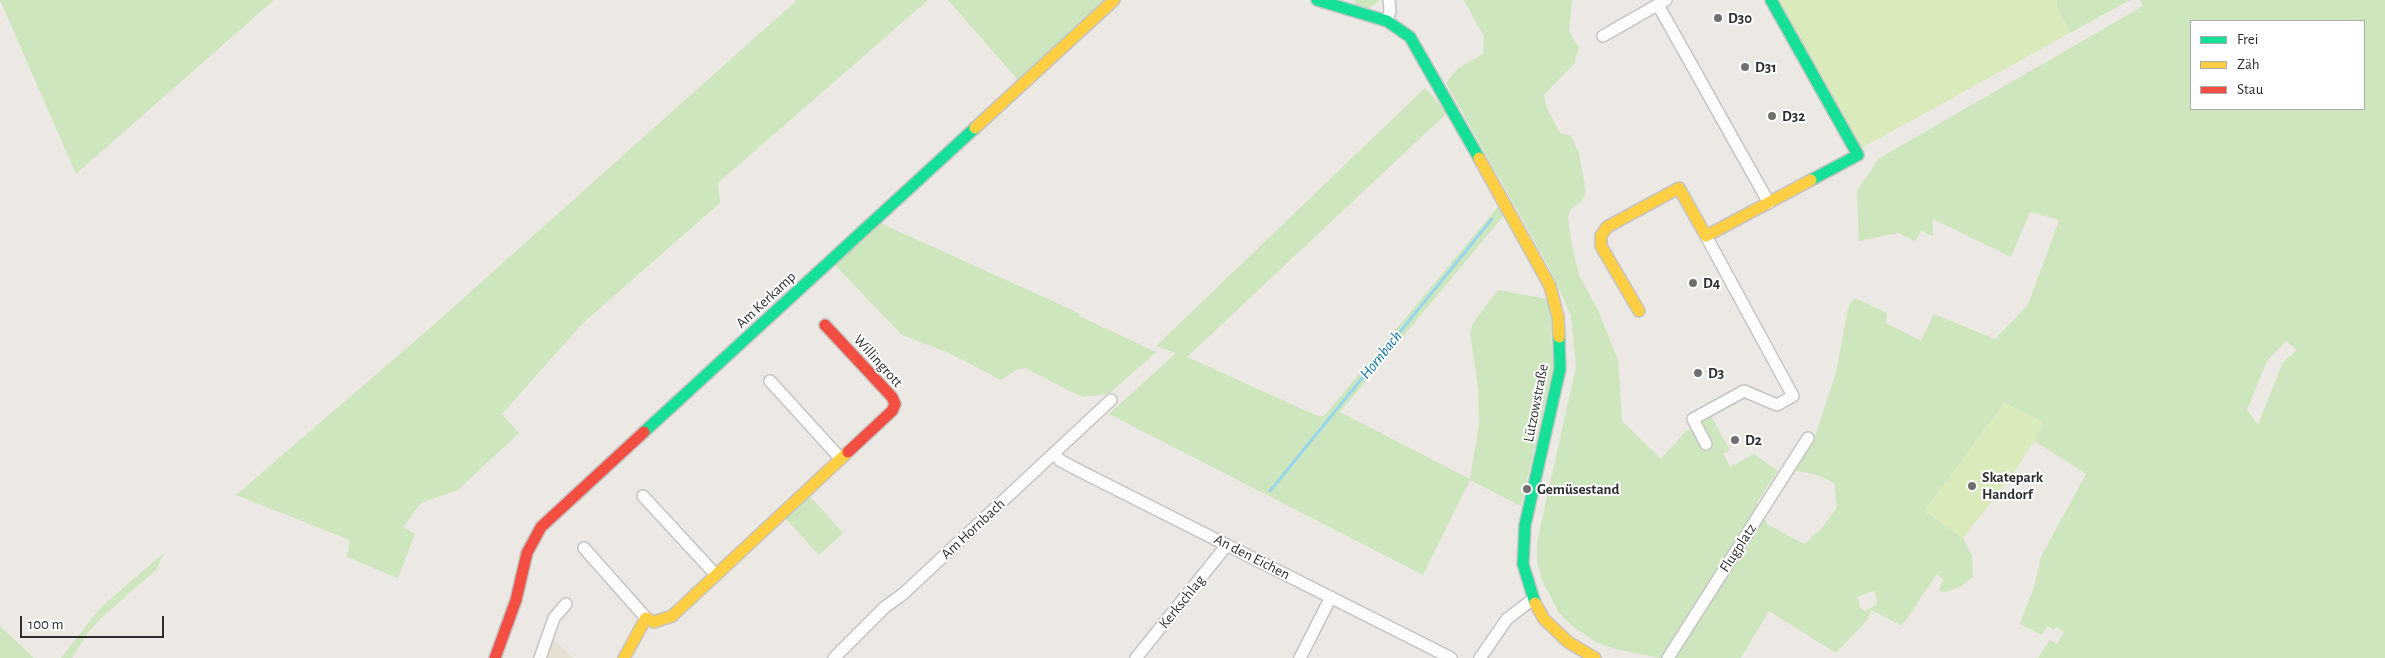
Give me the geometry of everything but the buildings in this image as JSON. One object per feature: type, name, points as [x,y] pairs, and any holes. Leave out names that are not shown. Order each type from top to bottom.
[{"type":"street","name":"Am Kerkamp","points":[[495,658],[516,600],[527,553],[541,527],[1114,0]]},
{"type":"street","name":"Lützowstraße","points":[[1316,0],[1387,21],[1410,37],[1538,262],[1554,300],[1561,338],[1560,369],[1525,525],[1523,564],[1533,599],[1544,619],[1557,634],[1581,651],[1595,658]]},
{"type":"street","points":[[1387,21],[1390,11],[1389,0]]},
{"type":"street","points":[[1706,236],[1858,156],[1771,0]]},
{"type":"street","points":[[1603,36],[1662,2],[1768,203]]},
{"type":"street","points":[[1638,311],[1601,246],[1601,236],[1607,227],[1679,188],[1793,396],[1777,405],[1744,391],[1692,419],[1706,444]]},
{"type":"street","name":"Willingrott","points":[[646,618],[654,622],[672,616],[892,411],[895,404],[892,397],[825,325]]},
{"type":"street","points":[[770,381],[841,459]]},
{"type":"street","name":"Am Hornbach","points":[[835,658],[885,607],[903,594],[1111,400]]},
{"type":"street","name":"Flugplatz","points":[[1668,658],[1808,438]]},
{"type":"street","name":"An den Eichen","points":[[1054,454],[1061,461],[1084,473],[1451,658]]},
{"type":"street","points":[[643,496],[716,575]]},
{"type":"street","name":"Kerkschlag","points":[[1136,658],[1227,545]]},
{"type":"street","points":[[584,548],[646,618],[624,658]]},
{"type":"street","points":[[1300,658],[1330,597]]},
{"type":"street","points":[[1480,658],[1507,619],[1533,599]]},
{"type":"street","points":[[540,658],[554,618],[566,604]]},
{"type":"shaded area","points":[[549,639],[555,641],[573,658],[542,658]]},
{"type":"green space","points":[[0,0],[274,0],[76,174]]},
{"type":"green space","points":[[797,0],[928,0],[718,183],[720,203],[583,323],[502,414],[519,433],[458,490],[421,503],[403,527],[415,534],[398,578],[347,557],[350,540],[236,495],[430,328]]},
{"type":"green space","points":[[948,0],[1112,0],[1024,87]]},
{"type":"green space","points":[[1354,0],[1380,0],[1368,9],[1355,4]]},
{"type":"green space","points":[[1464,0],[1572,0],[1569,31],[1579,48],[1574,64],[1544,95],[1546,106],[1560,133],[1571,136],[1579,153],[1586,192],[1582,201],[1571,209],[1568,218],[1572,246],[1579,275],[1598,310],[1618,360],[1622,421],[1661,459],[1685,432],[1711,416],[1730,450],[1723,454],[1730,467],[1754,454],[1778,471],[1757,502],[1767,524],[1804,544],[1821,529],[1837,507],[1834,483],[1817,475],[1793,470],[1815,437],[1836,372],[1849,304],[1855,298],[1887,313],[1886,323],[1921,341],[1934,314],[1995,339],[2028,305],[2059,220],[2030,212],[2011,257],[1933,219],[1933,236],[1921,231],[1915,241],[1898,233],[1859,241],[1857,191],[1878,159],[2143,6],[2140,0],[2385,0],[2385,658],[2038,658],[2050,640],[2057,644],[2064,632],[2056,627],[2054,630],[2047,626],[2042,635],[2020,624],[2034,587],[2041,557],[2086,474],[2034,441],[2043,422],[2004,403],[1925,511],[1963,538],[1972,556],[1973,577],[1960,587],[1944,592],[1938,590],[1944,580],[1937,574],[1902,626],[1871,610],[1868,619],[1836,653],[1769,611],[1741,658],[1660,658],[1615,649],[1595,642],[1570,624],[1559,613],[1542,580],[1537,562],[1537,542],[1576,367],[1571,316],[1551,271],[1446,83],[1458,68],[1483,54],[1484,37]],"holes":[[[2286,341],[2297,350],[2283,362],[2258,425],[2247,410],[2267,361]],[[1874,591],[1877,600],[1876,605],[1865,611],[1860,607],[1857,597]]]},
{"type":"green space","points":[[1777,0],[2057,0],[2056,7],[2070,33],[1860,149]]},
{"type":"green space","points":[[2057,0],[2130,0],[2070,33],[2056,7]]},
{"type":"green space","points":[[1425,88],[1447,113],[1187,357],[1318,416],[1324,416],[1500,204],[1506,213],[1340,412],[1470,479],[1479,425],[1478,387],[1470,334],[1473,323],[1498,290],[1547,299],[1550,308],[1553,368],[1521,506],[1470,480],[1423,575],[1109,414],[1176,353],[1156,346]]},
{"type":"green space","points":[[876,221],[1081,314],[1079,316],[1156,352],[1109,394],[1082,397],[1025,368],[1016,370],[1001,380],[949,353],[902,335],[832,262]]},
{"type":"green space","points":[[2004,403],[2043,422],[2034,441],[2013,474],[1963,538],[1924,511]]},
{"type":"green space","points":[[809,495],[843,533],[819,555],[785,518]]},
{"type":"green space","points":[[164,553],[156,570],[101,618],[87,634],[72,658],[61,658],[101,607]]},
{"type":"green space","points":[[0,626],[34,658],[0,658]]},
{"type":"waterway","name":"Hornbach","points":[[1270,491],[1492,219]]},
{"type":"traffic: fast","points":[[1317,0],[1387,21],[1410,37],[1479,158]]},
{"type":"traffic: fast","points":[[1771,0],[1858,155],[1811,180]]},
{"type":"traffic: fast","points":[[644,432],[975,128]]},
{"type":"traffic: fast","points":[[1535,603],[1523,564],[1525,525],[1560,369],[1559,337]]},
{"type":"traffic: slow","points":[[975,128],[1114,0]]},
{"type":"traffic: slow","points":[[1479,158],[1550,286],[1558,317],[1559,337]]},
{"type":"traffic: slow","points":[[1639,311],[1601,246],[1601,236],[1607,227],[1679,188],[1706,236],[1811,180]]},
{"type":"traffic: slow","points":[[624,658],[646,618],[654,622],[672,616],[848,452]]},
{"type":"traffic: slow","points":[[1535,603],[1544,619],[1568,642],[1595,658]]},
{"type":"traffic: jam","points":[[825,325],[892,397],[895,404],[892,411],[848,452]]},
{"type":"traffic: jam","points":[[495,658],[516,600],[527,553],[541,527],[644,432]]},
{"type":"place","name":"D30","points":[[1718,18]]},
{"type":"place","name":"D31","points":[[1745,67]]},
{"type":"place","name":"D32","points":[[1772,116]]},
{"type":"place","name":"D4","points":[[1693,283]]},
{"type":"place","name":"D3","points":[[1698,373]]},
{"type":"place","name":"D2","points":[[1735,440]]},
{"type":"place","name":"Skatepark Handorf","points":[[1972,486]]},
{"type":"place","name":"Gemüsestand","points":[[1527,489]]}]
